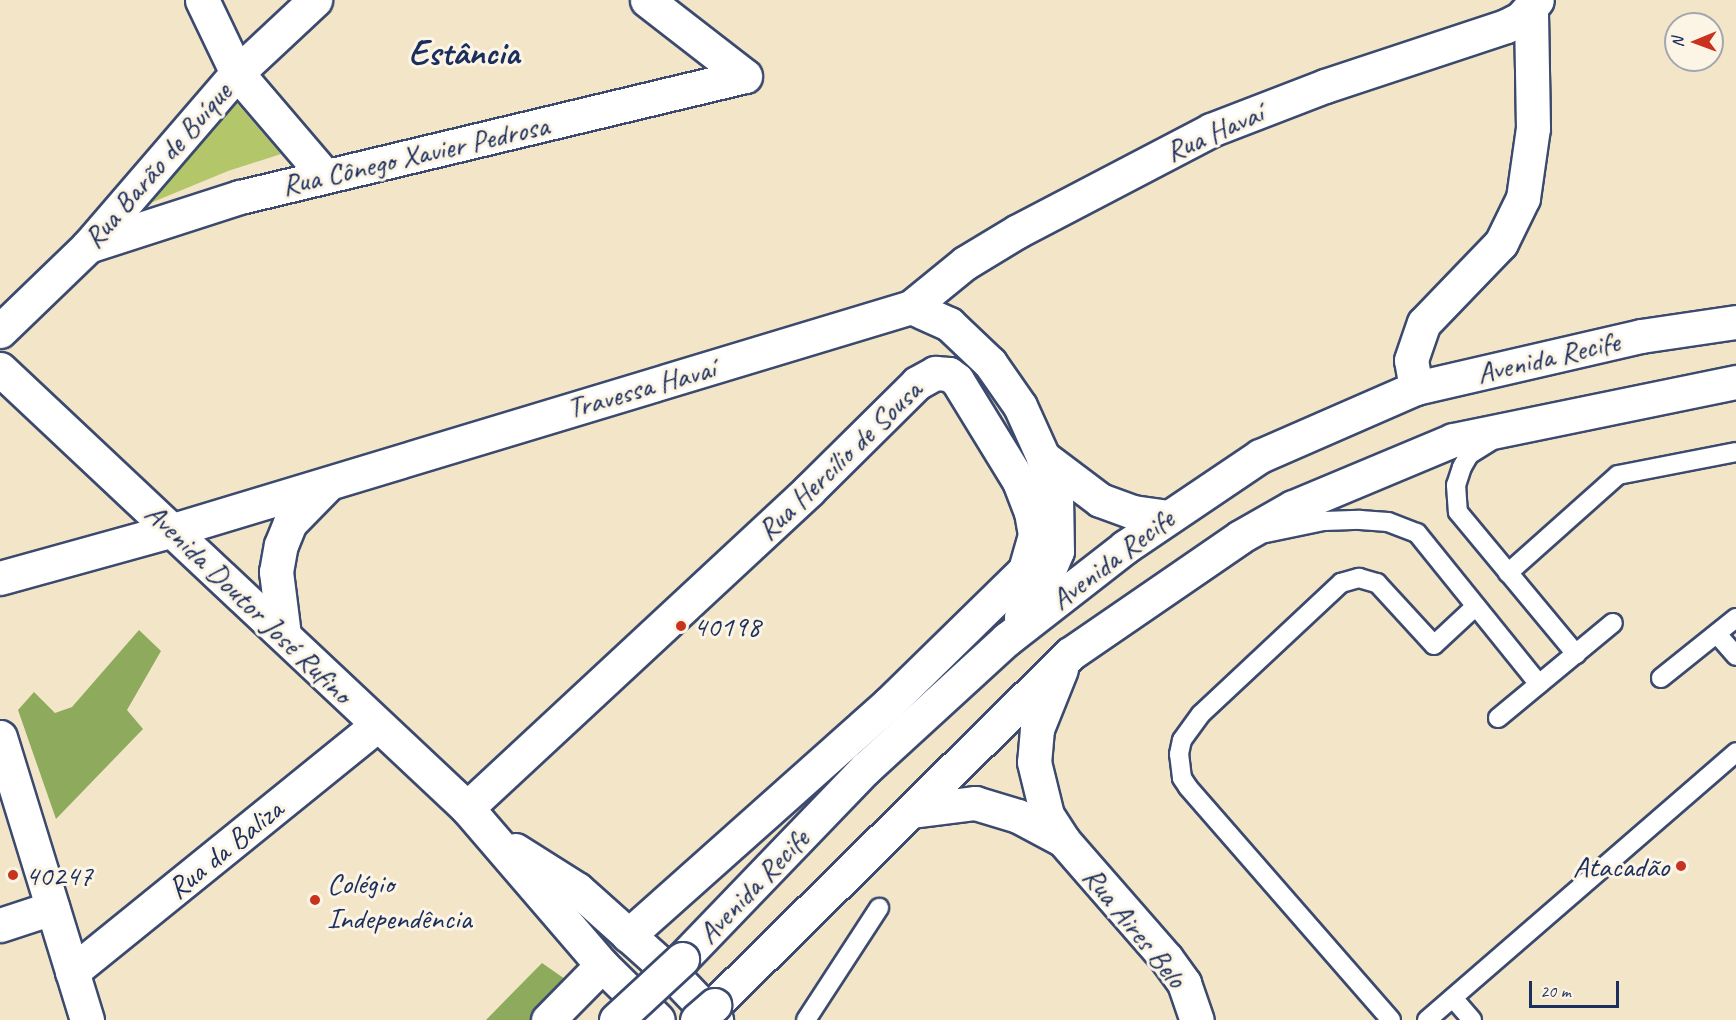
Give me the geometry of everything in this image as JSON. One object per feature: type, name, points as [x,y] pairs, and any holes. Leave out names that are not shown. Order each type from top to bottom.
[{"type":"main road","points":[[202,0],[237,73],[325,176]]},
{"type":"main road","name":"Rua Barão de Buíque","points":[[0,331],[88,246],[237,73],[315,0]]},
{"type":"main road","name":"Rua Cônego Xavier Pedrosa","points":[[88,246],[240,197],[745,76],[647,0]]},
{"type":"main road","points":[[1416,388],[1411,360],[1424,323],[1501,243],[1523,198],[1533,128],[1534,4]]},
{"type":"main road","name":"Rua Havaí","points":[[911,307],[965,263],[1018,231],[1211,130],[1325,86],[1506,26],[1534,4]]},
{"type":"main road","points":[[911,307],[949,324],[990,363],[1020,406],[1043,457],[1056,495],[1057,552],[1045,579],[1007,639]]},
{"type":"main road","name":"Travessa Havaí","points":[[0,579],[173,530],[334,478],[911,307]]},
{"type":"main road","name":"Avenida Recife","points":[[616,1020],[682,959],[866,768],[1007,639],[1167,517],[1260,456],[1416,388],[1641,336],[1736,322]]},
{"type":"main road","name":"Avenida Doutor José Rufino","points":[[0,369],[467,808],[496,837],[602,965],[658,1020]]},
{"type":"main road","name":"Rua Hercílio de Sousa","points":[[467,808],[799,499],[917,383],[935,374],[949,374],[957,380],[1019,481],[1031,512],[1035,535],[1025,570],[888,704],[628,936]]},
{"type":"main road","name":"Avenida Recife","points":[[697,1020],[908,814],[957,762],[1070,654],[1240,537],[1293,507],[1366,474],[1453,440],[1736,382]]},
{"type":"main road","points":[[1043,457],[1100,500],[1133,512],[1167,517]]},
{"type":"main road","points":[[284,635],[276,572],[281,545],[290,523],[334,478]]},
{"type":"main road","name":"Rua Aires Belo","points":[[1070,654],[1049,692],[1037,729],[1034,762],[1047,815],[1063,840],[1166,958],[1184,983],[1197,1020]]},
{"type":"main road","name":"Rua da Baliza","points":[[72,972],[377,725]]},
{"type":"main road","points":[[0,737],[87,1020]]},
{"type":"main road","name":"Rua Aires Belo","points":[[908,814],[975,803],[1018,816],[1063,840]]},
{"type":"main road","name":"Avenida Doutor José Rufino","points":[[496,837],[578,889],[716,1020]]},
{"type":"main road","points":[[0,925],[52,908]]},
{"type":"main road","points":[[548,1020],[602,965]]},
{"type":"lane","points":[[1524,424],[1469,455],[1456,485],[1458,512],[1576,654]]},
{"type":"lane","points":[[1508,573],[1618,475],[1736,452]]},
{"type":"lane","points":[[1240,537],[1324,521],[1388,522],[1417,533],[1539,684]]},
{"type":"lane","points":[[1391,1020],[1188,787],[1182,778],[1179,754],[1182,740],[1201,714],[1341,583],[1359,578],[1377,583],[1434,645],[1476,606]]},
{"type":"lane","points":[[1661,678],[1736,618]]},
{"type":"lane","points":[[1498,718],[1613,623]]},
{"type":"lane","points":[[1717,634],[1736,656]]},
{"type":"lane","points":[[1426,1020],[1736,752]]},
{"type":"lane","points":[[806,1020],[879,908]]},
{"type":"lane","points":[[1453,998],[1472,1020]]},
{"type":"green space","points":[[231,96],[281,154],[228,171],[119,216]]},
{"type":"green space","points":[[139,630],[161,651],[127,710],[143,729],[56,819],[18,710],[34,692],[55,713],[72,707]]},
{"type":"green space","points":[[542,963],[565,979],[559,996],[535,1020],[486,1020]]},
{"type":"place","name":"40198","points":[[681,626]]},
{"type":"place","name":"Atacadão","points":[[1681,866]]},
{"type":"place","name":"40247","points":[[13,875]]},
{"type":"place","name":"Colégio Independência","points":[[315,900]]},
{"type":"district","name":"Estância","points":[[464,53]]}]
